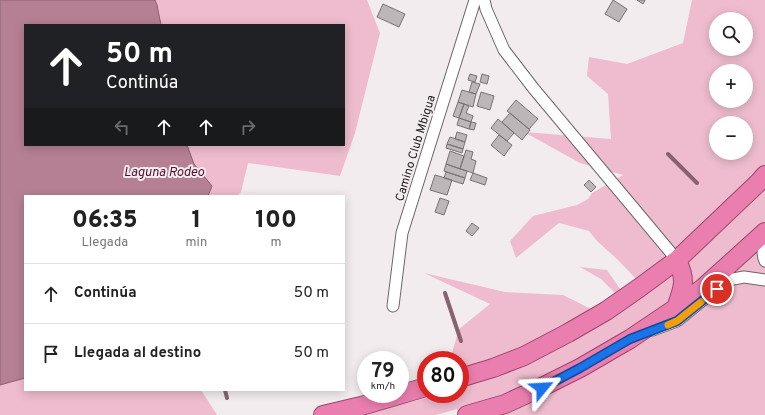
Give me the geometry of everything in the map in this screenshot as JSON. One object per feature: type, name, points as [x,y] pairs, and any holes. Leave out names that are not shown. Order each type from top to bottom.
[{"type":"highway","points":[[469,375],[524,356],[568,333],[639,288],[676,260],[765,175]]},
{"type":"highway","points":[[467,415],[505,404],[542,388],[630,339],[703,288],[765,232]]},
{"type":"highway","points":[[676,260],[682,271],[683,287],[676,308]]},
{"type":"highway","points":[[323,415],[361,406],[417,390]]},
{"type":"street","name":"Camino Club Mbigua","points":[[393,306],[402,233],[475,0]]},
{"type":"street","points":[[484,0],[486,9],[504,50],[534,89],[676,260]]},
{"type":"street","points":[[765,245],[763,257],[765,262]]},
{"type":"street","points":[[630,339],[677,321],[728,280],[744,277],[765,280]]},
{"type":"shaded area","points":[[0,0],[367,0],[380,33],[355,133],[340,176],[248,163],[241,192],[238,195],[24,195],[24,391],[202,391],[217,415],[0,415]]},
{"type":"shaded area","points":[[692,0],[765,0],[765,415],[458,415],[457,409],[436,415],[361,415],[417,400],[417,403],[469,403],[469,351],[453,351],[459,329],[490,304],[424,273],[505,292],[563,295],[599,313],[617,295],[601,279],[580,267],[607,270],[627,299],[637,280],[597,241],[589,231],[559,223],[516,258],[510,241],[533,216],[577,205],[588,199],[592,193],[623,175],[580,163],[524,132],[611,139],[608,94],[587,76],[589,57],[627,64],[683,43]]},
{"type":"water","name":"Laguna Rodeo","points":[[0,0],[155,0],[161,24],[24,24],[24,146],[187,146],[194,164],[212,186],[208,195],[24,195],[24,378],[0,385]]},
{"type":"building","points":[[613,0],[627,9],[619,22],[605,14]]},
{"type":"building","points":[[637,0],[645,0],[643,4]]},
{"type":"building","points":[[383,4],[405,14],[399,27],[377,17]]},
{"type":"building","points":[[470,74],[477,76],[475,82],[468,80]]},
{"type":"building","points":[[482,74],[489,76],[487,84],[480,82]]},
{"type":"building","points":[[472,82],[480,84],[476,94],[469,92]]},
{"type":"building","points":[[462,90],[476,94],[473,107],[458,102]]},
{"type":"building","points":[[481,92],[494,96],[490,110],[477,106]]},
{"type":"building","points":[[516,100],[538,119],[529,129],[507,111]]},
{"type":"building","points":[[458,102],[464,104],[459,118],[453,116]]},
{"type":"building","points":[[464,104],[469,106],[466,113],[473,116],[471,122],[459,118]]},
{"type":"building","points":[[510,113],[530,130],[522,140],[502,122]]},
{"type":"building","points":[[459,118],[471,122],[469,129],[457,125]]},
{"type":"building","points":[[498,119],[514,133],[507,141],[491,128]]},
{"type":"building","points":[[471,122],[476,123],[474,130],[469,129]]},
{"type":"building","points":[[457,132],[467,135],[465,142],[455,139]]},
{"type":"building","points":[[499,135],[512,145],[504,156],[491,145]]},
{"type":"building","points":[[450,137],[465,142],[463,149],[447,144]]},
{"type":"building","points":[[447,144],[463,149],[462,153],[446,148]]},
{"type":"building","points":[[466,150],[473,152],[471,159],[476,161],[473,173],[460,169]]},
{"type":"building","points":[[450,151],[464,156],[460,169],[446,164]]},
{"type":"building","points":[[446,164],[467,171],[465,178],[444,171]]},
{"type":"building","points":[[446,172],[465,178],[463,184],[444,178]]},
{"type":"building","points":[[473,173],[487,178],[485,185],[470,180]]},
{"type":"building","points":[[435,175],[452,180],[447,195],[430,190]]},
{"type":"building","points":[[589,180],[596,187],[591,192],[584,185]]},
{"type":"building","points":[[440,198],[449,201],[444,215],[435,212]]},
{"type":"building","points":[[472,223],[479,228],[472,236],[466,231]]},
{"type":"waterway","points":[[668,154],[697,183]]},
{"type":"waterway","points":[[445,293],[461,341]]},
{"type":"waterway","points":[[225,391],[227,398]]},
{"type":"slow traffic","points":[[668,325],[677,321],[701,302]]},
{"type":"route","points":[[542,388],[630,339],[677,321],[717,289]]}]
